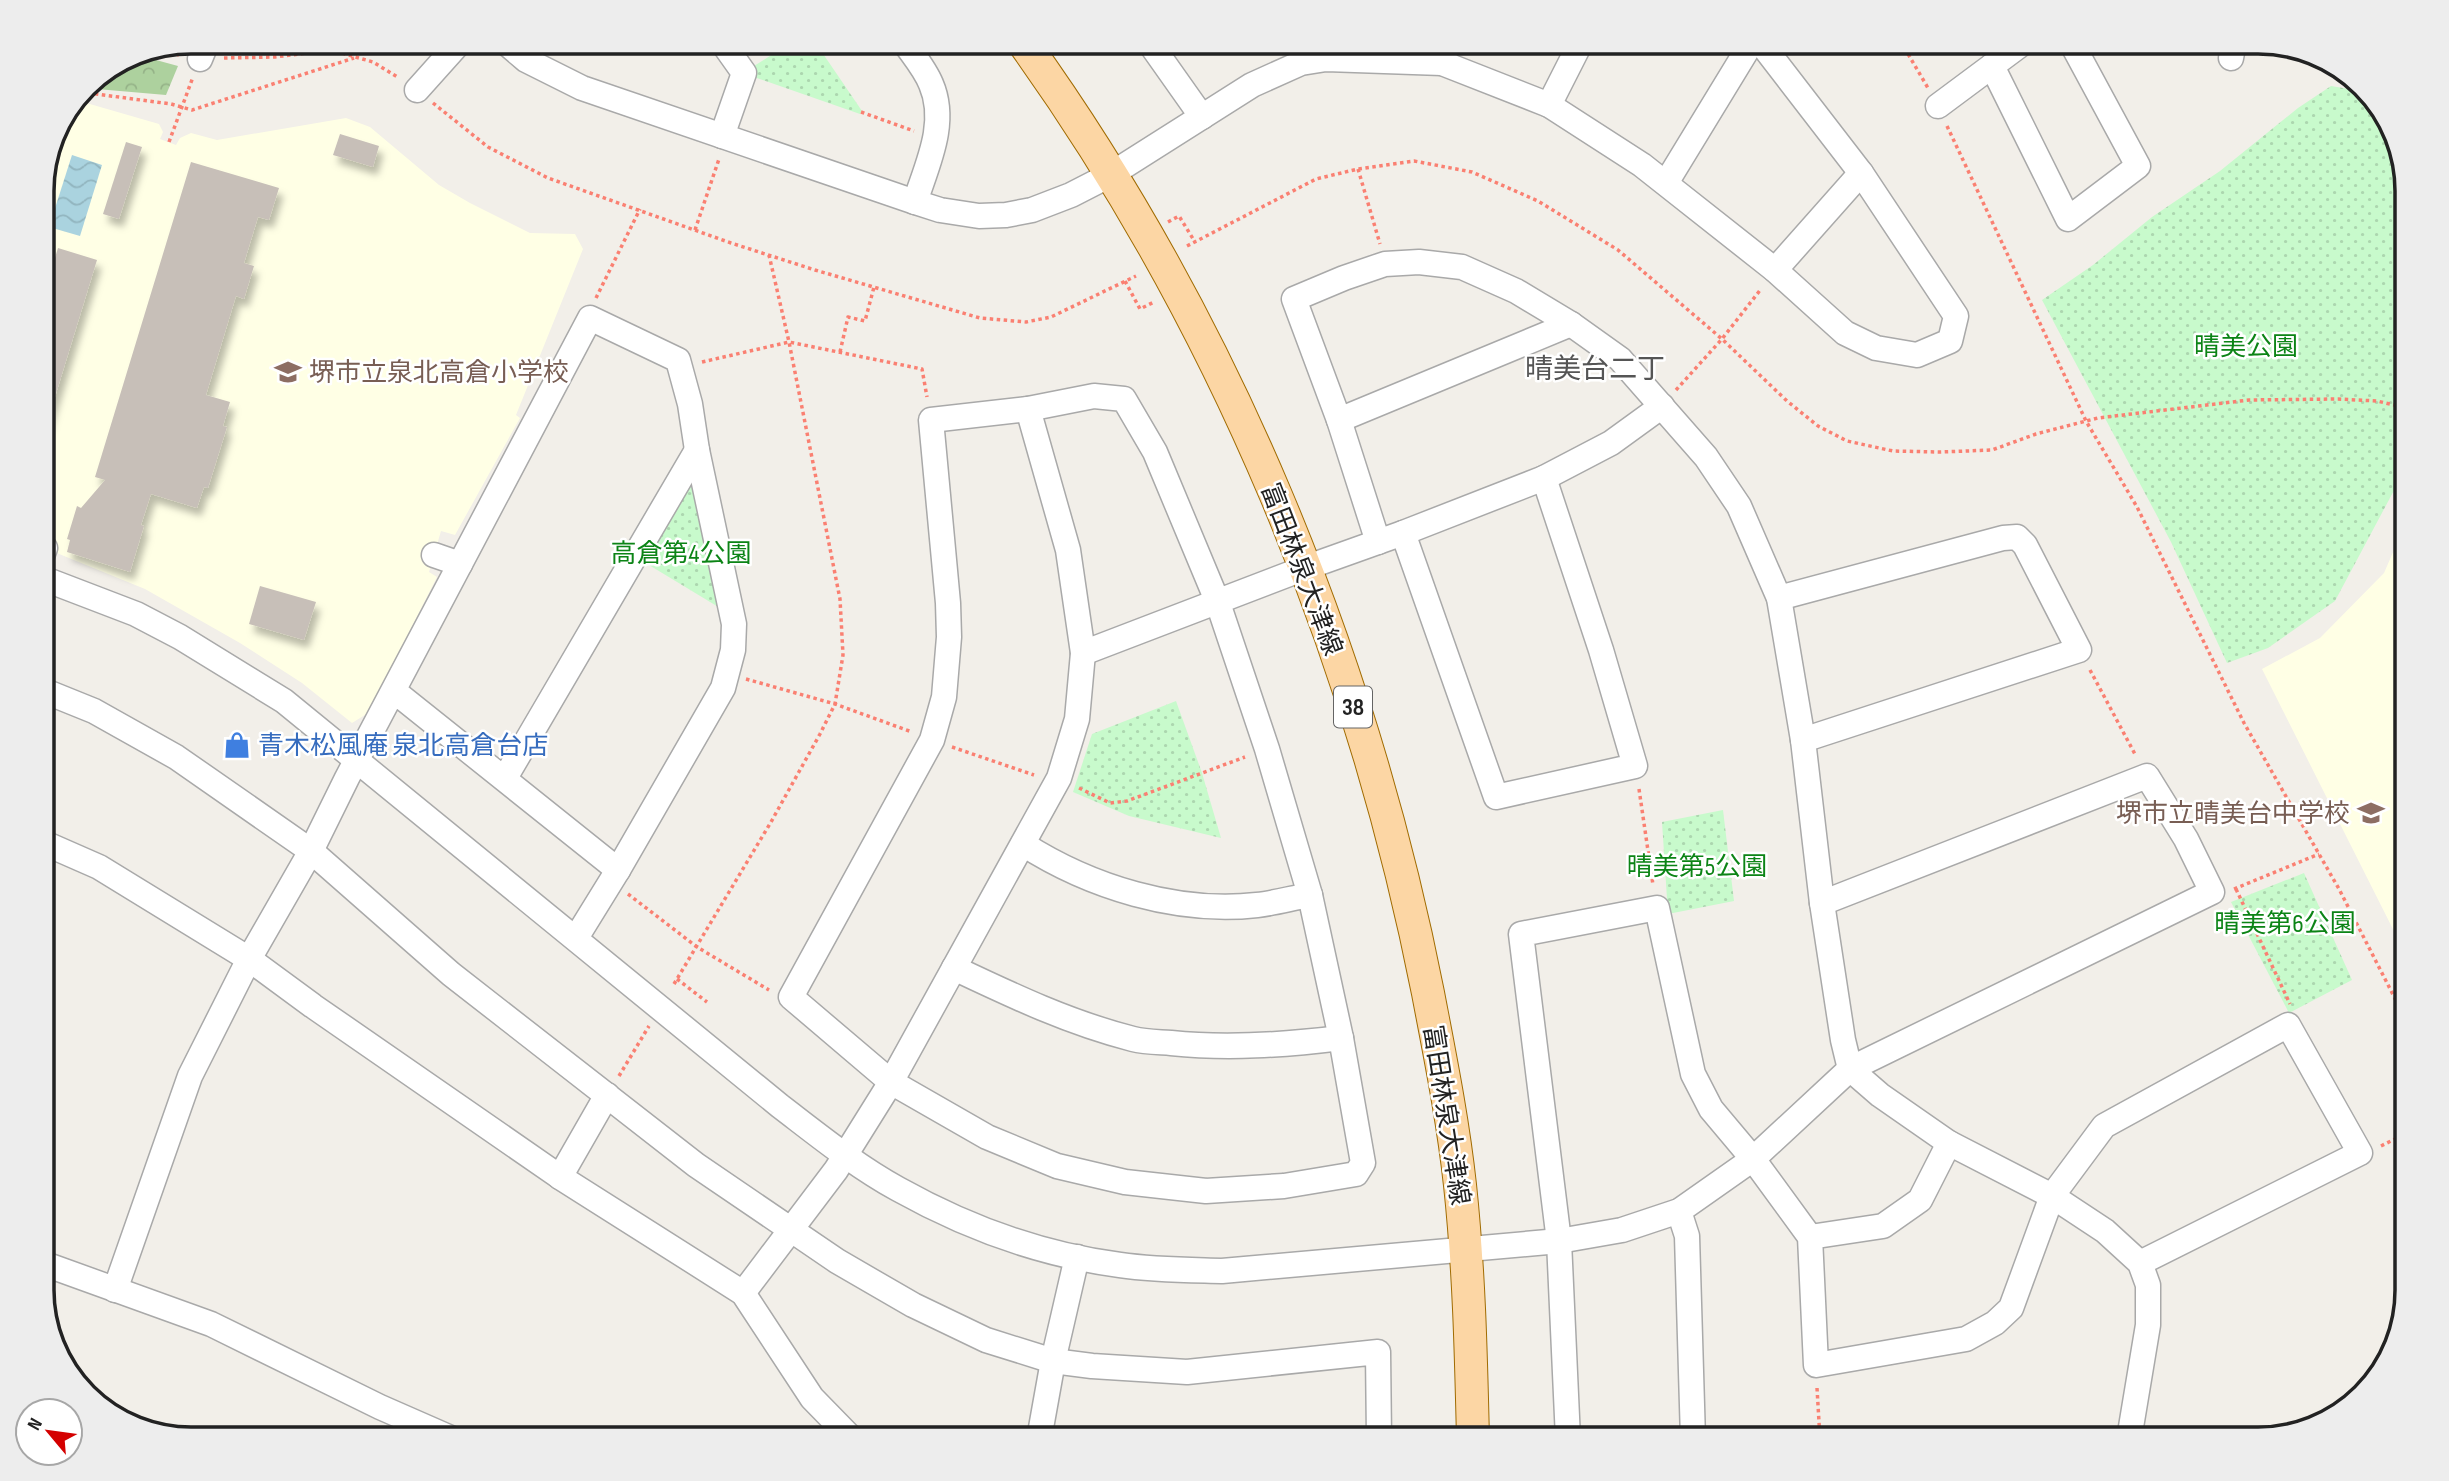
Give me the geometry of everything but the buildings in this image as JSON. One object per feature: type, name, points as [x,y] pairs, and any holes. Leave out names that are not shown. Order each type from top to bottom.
[{"type":"main road","name":"富田林泉大津線","points":[[1031,54],[1110,175],[1177,287],[1254,446],[1304,568],[1348,689],[1385,805],[1416,931],[1444,1074],[1460,1184],[1470,1296],[1473,1427]]},
{"type":"street","points":[[417,90],[449,54]]},
{"type":"street","points":[[519,54],[582,88],[915,202],[940,210],[979,216],[1032,210],[1071,195],[1110,175],[1252,85],[1318,54]]},
{"type":"street","points":[[724,137],[744,73],[731,54]]},
{"type":"street","points":[[912,54],[931,84],[938,110],[936,138],[915,202]]},
{"type":"street","points":[[1157,54],[1202,117]]},
{"type":"street","points":[[1449,54],[1549,105],[1666,183],[1775,270],[1845,333],[1876,348],[1917,355],[1950,341],[1956,316],[1861,173],[1769,54]]},
{"type":"street","points":[[1549,105],[1575,54]]},
{"type":"street","points":[[1666,183],[1745,54]]},
{"type":"street","points":[[1938,106],[2008,54]]},
{"type":"street","points":[[1992,66],[2068,219],[2138,166],[2077,54]]},
{"type":"street","points":[[1775,270],[1861,173]]},
{"type":"street","points":[[1378,542],[1339,419],[1294,299],[1385,264],[1419,262],[1462,267],[1516,291],[1620,359],[1706,457],[1739,506],[1779,598],[1803,740],[1822,903],[1850,1069],[1880,1095],[1949,1143],[2052,1196],[2105,1231],[2140,1263],[2148,1285],[2148,1325],[2131,1427]]},
{"type":"street","points":[[115,1290],[191,1076],[249,959],[311,851],[590,318],[678,360],[690,404],[697,450],[734,624],[733,650],[723,688],[576,938]]},
{"type":"street","points":[[1339,419],[1570,324]]},
{"type":"street","points":[[1094,396],[1124,399],[1155,452],[1217,603],[1267,749],[1310,895],[1341,1038],[1363,1163],[1356,1174],[1284,1186],[1206,1191],[1125,1182],[1057,1166],[987,1137],[891,1082],[791,997],[932,740],[944,697],[949,637],[948,603],[931,420],[1028,410],[1094,396]]},
{"type":"street","points":[[1083,653],[1545,478],[1611,443],[1662,406]]},
{"type":"street","points":[[743,1293],[845,1156],[891,1082],[1059,778],[1077,719],[1083,653],[1068,550],[1028,410]]},
{"type":"street","points":[[505,778],[697,450]]},
{"type":"street","points":[[1403,533],[1496,797],[1635,766],[1601,650],[1545,478]]},
{"type":"street","points":[[1779,598],[2003,538],[2017,537],[2025,545],[2079,650],[1803,740]]},
{"type":"street","points":[[434,555],[460,564]]},
{"type":"street","points":[[55,583],[136,614],[180,637],[284,701],[780,1106],[845,1156],[896,1189],[953,1218],[1010,1239],[1077,1257],[1157,1269],[1222,1271],[1559,1241],[1622,1230],[1679,1211],[1753,1159],[1850,1069],[1892,1046],[2224,890],[2186,839],[2147,776],[1822,903]]},
{"type":"street","points":[[394,691],[505,778],[615,875]]},
{"type":"street","points":[[55,695],[94,711],[176,757],[311,851],[451,974],[696,1165],[837,1261],[913,1305],[986,1340],[1053,1361],[1092,1366],[1187,1371],[1378,1352],[1379,1427]]},
{"type":"street","points":[[1023,844],[1054,863],[1139,895],[1191,905],[1255,905],[1310,895]]},
{"type":"street","points":[[55,848],[99,867],[249,959],[560,1177],[743,1293],[812,1398],[840,1427]]},
{"type":"street","points":[[1567,1427],[1559,1241],[1521,934],[1657,908],[1693,1074],[1711,1110],[1753,1159],[1810,1237],[1816,1364],[1966,1339],[1995,1323],[2011,1308],[2052,1196],[2104,1126],[2288,1025],[2360,1153],[2140,1263]]},
{"type":"street","points":[[954,968],[1030,1005],[1136,1040],[1207,1047],[1280,1045],[1341,1038]]},
{"type":"street","points":[[560,1177],[607,1095]]},
{"type":"street","points":[[1810,1237],[1883,1226],[1920,1200],[1949,1143]]},
{"type":"street","points":[[1679,1211],[1687,1236],[1693,1427]]},
{"type":"street","points":[[1041,1427],[1077,1257]]},
{"type":"street","points":[[55,1268],[211,1324],[426,1427]]},
{"type":"path","points":[[169,142],[203,54]]},
{"type":"path","points":[[240,54],[275,57],[299,54]]},
{"type":"path","points":[[345,54],[373,62],[417,90],[488,147],[548,178],[769,255],[980,317],[1026,323],[1051,317],[1136,276]]},
{"type":"path","points":[[1907,54],[1938,106],[2086,421],[2137,507],[2245,723],[2319,854],[2395,999]]},
{"type":"path","points":[[95,94],[171,103],[192,110],[356,57]]},
{"type":"path","points":[[861,112],[936,138]]},
{"type":"path","points":[[695,230],[724,137]]},
{"type":"path","points":[[1187,246],[1316,179],[1413,161],[1472,172],[1538,201],[1618,250],[1722,339],[1787,401],[1818,426],[1847,441],[1893,451],[1992,450],[2035,434],[2086,421],[2249,400],[2339,398],[2394,405]]},
{"type":"path","points":[[1359,169],[1385,264]]},
{"type":"path","points":[[590,318],[591,310],[640,209]]},
{"type":"path","points":[[1167,223],[1180,216],[1195,242]]},
{"type":"path","points":[[674,984],[771,822],[835,704],[843,655],[840,599],[769,255]]},
{"type":"path","points":[[1662,406],[1722,339],[1775,270]]},
{"type":"path","points":[[1125,282],[1140,309],[1156,301]]},
{"type":"path","points":[[840,352],[848,317],[864,321],[874,287]]},
{"type":"path","points":[[680,367],[789,342],[922,369],[931,420]]},
{"type":"path","points":[[2079,650],[2147,776]]},
{"type":"path","points":[[728,674],[835,704]]},
{"type":"path","points":[[1059,778],[1110,803],[1127,801],[1267,749]]},
{"type":"path","points":[[1635,766],[1657,908]]},
{"type":"path","points":[[2288,1025],[2293,1012],[2224,890],[2319,854]]},
{"type":"path","points":[[615,875],[697,947],[780,996],[791,997]]},
{"type":"path","points":[[677,979],[707,1002]]},
{"type":"path","points":[[607,1095],[649,1026]]},
{"type":"path","points":[[2360,1153],[2371,1151],[2395,1139]]},
{"type":"path","points":[[1816,1364],[1819,1427]]},
{"type":"shaded area","name":"堺市立泉北高倉小学校","points":[[87,103],[159,124],[163,132],[160,139],[176,145],[180,138],[191,133],[217,140],[346,118],[370,127],[439,185],[470,203],[530,233],[575,234],[583,249],[516,415],[520,418],[455,535],[441,531],[429,572],[437,577],[368,713],[352,723],[302,683],[240,643],[145,589],[55,552],[55,174],[68,131]]},
{"type":"shaded area","name":"堺市立晴美台中学校","points":[[2394,549],[2395,933],[2262,669],[2320,638],[2384,573]]},
{"type":"green space","points":[[773,54],[823,54],[862,111],[860,114],[754,77],[754,66]]},
{"type":"green space","points":[[154,60],[178,66],[166,95],[100,89],[131,68]]},
{"type":"green space","name":"晴美公園","points":[[2331,86],[2349,89],[2372,115],[2381,131],[2392,165],[2394,490],[2335,601],[2268,648],[2227,663],[2171,542],[2042,300],[2093,265],[2152,217],[2220,171],[2298,108]]},
{"type":"green space","name":"高倉第4公園","points":[[690,484],[694,485],[720,608],[644,562]]},
{"type":"green space","points":[[1176,701],[1202,773],[1221,838],[1129,816],[1073,792],[1092,734]]},
{"type":"green space","name":"晴美第5公園","points":[[1723,810],[1734,901],[1668,914],[1662,822]]},
{"type":"green space","name":"晴美第6公園","points":[[2304,873],[2352,980],[2289,1013],[2231,902]]},
{"type":"water","points":[[72,155],[102,165],[80,236],[55,229],[55,208]]},
{"type":"place","name":"堺市立泉北高倉小学校","points":[[288,372]]},
{"type":"place","name":"青木松風庵 泉北高倉台店","points":[[237,745]]},
{"type":"place","name":"堺市立晴美台中学校","points":[[2371,813]]},
{"type":"district","name":"晴美台二丁","points":[[1595,368]]}]
